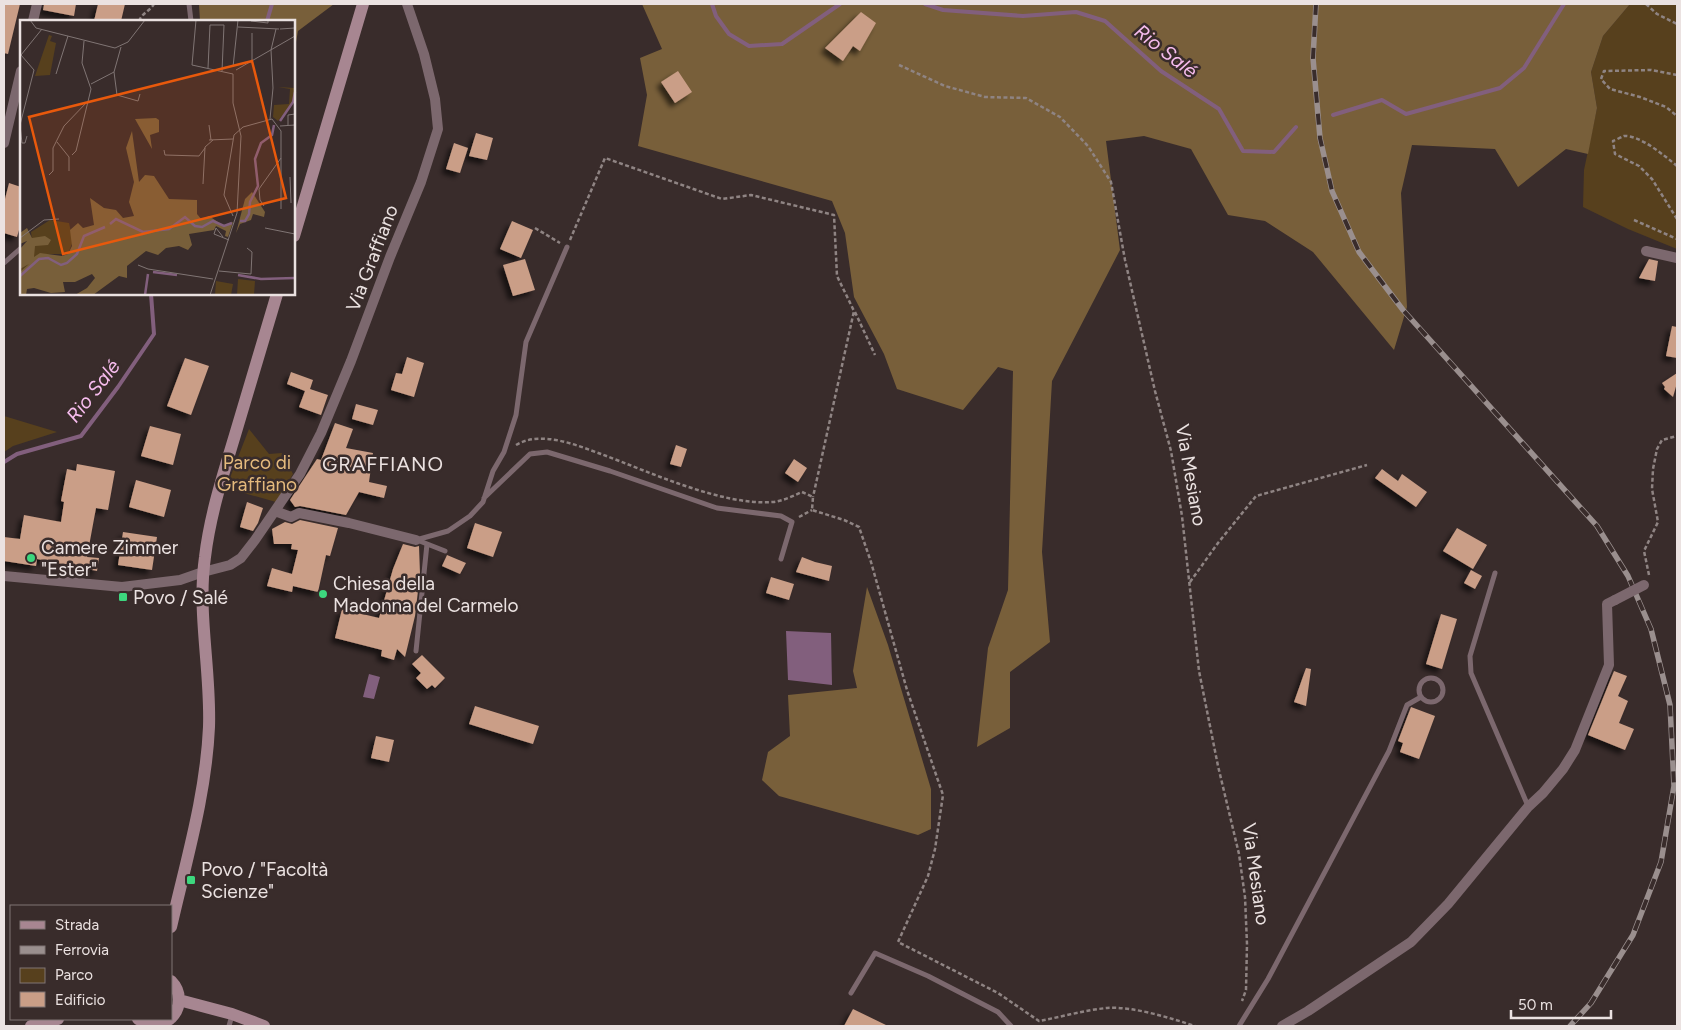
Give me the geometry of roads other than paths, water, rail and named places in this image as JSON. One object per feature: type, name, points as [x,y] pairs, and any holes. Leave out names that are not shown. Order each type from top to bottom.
[{"type":"main road","points":[[295,233],[363,4]]},
{"type":"main road","points":[[172,923],[202,796],[206,764],[209,691],[203,609],[203,572],[207,542],[222,476],[277,295]]},
{"type":"main road","points":[[172,983],[178,992],[180,1000],[178,1008],[172,1017]]},
{"type":"main road","points":[[180,1000],[230,1020],[264,1026]]},
{"type":"main road","points":[[31,1026],[54,1020]]},
{"type":"main road","points":[[144,1023],[154,1025],[167,1020]]},
{"type":"street","points":[[33,20],[37,4]]},
{"type":"street","name":"Via Graffiano","points":[[4,576],[122,587],[180,580],[230,565],[241,558],[310,456],[325,424],[420,182],[438,129],[435,99],[429,72],[407,4]]},
{"type":"street","points":[[4,144],[20,75]]},
{"type":"street","points":[[1646,251],[1677,258]]},
{"type":"street","points":[[274,511],[291,517],[299,513],[416,540]]},
{"type":"street","points":[[1282,1026],[1308,1011],[1411,942],[1448,904],[1528,807],[1543,793],[1563,769],[1575,750],[1609,665],[1611,602],[1644,585]]},
{"type":"lane","points":[[189,4],[191,20]]},
{"type":"lane","points":[[416,540],[448,531],[470,516],[483,502],[493,471],[504,452],[516,415],[526,342],[568,247]]},
{"type":"lane","points":[[4,263],[20,249]]},
{"type":"lane","points":[[484,498],[530,454],[546,452],[610,471],[717,508],[781,516],[792,522],[781,559]]},
{"type":"lane","points":[[416,540],[445,551]]},
{"type":"lane","points":[[416,651],[427,544]]},
{"type":"lane","points":[[1495,573],[1470,656],[1471,673],[1528,807]]},
{"type":"lane","points":[[1428,678],[1436,679],[1441,684],[1441,696],[1436,701],[1428,702],[1421,697],[1419,689],[1422,682],[1428,678]]},
{"type":"lane","points":[[1239,1026],[1268,979],[1389,751],[1407,705],[1421,697]]},
{"type":"lane","points":[[851,993],[875,953],[928,976],[998,1012],[1011,1026]]},
{"type":"waterway","name":"Rio Salé","points":[[267,20],[272,4]]},
{"type":"waterway","name":"Rio Salé","points":[[712,4],[716,16],[729,34],[749,46],[782,44],[840,4]]},
{"type":"waterway","name":"Rio Salé","points":[[925,4],[943,10],[1023,16],[1076,12],[1105,21],[1161,71],[1219,109],[1243,151],[1274,152],[1296,127]]},
{"type":"waterway","name":"Rio Salé","points":[[1333,115],[1382,100],[1406,114],[1500,88],[1524,68],[1564,4]]},
{"type":"waterway","name":"Rio Salé","points":[[4,462],[17,454],[81,436],[118,387],[154,334],[151,295]]},
{"type":"railway","points":[[1316,4],[1313,58],[1320,138],[1332,191],[1359,252],[1403,310],[1597,526],[1628,576],[1651,629],[1670,705],[1674,786],[1661,862],[1633,935],[1591,1003],[1570,1026]]},
{"type":"place","name":"Camere Zimmer \"Ester\"","points":[[31,558]]},
{"type":"place","name":"Chiesa della Madonna del Carmelo","points":[[323,594]]},
{"type":"place","name":"Povo / Salé","points":[[123,597]]},
{"type":"place","name":"Povo / \"Facoltà Scienze\"","points":[[191,880]]},
{"type":"district","name":"GRAFFIANO","points":[[383,464]]},
{"type":"park label","name":"Parco di Graffiano","points":[[257,473]]}]
